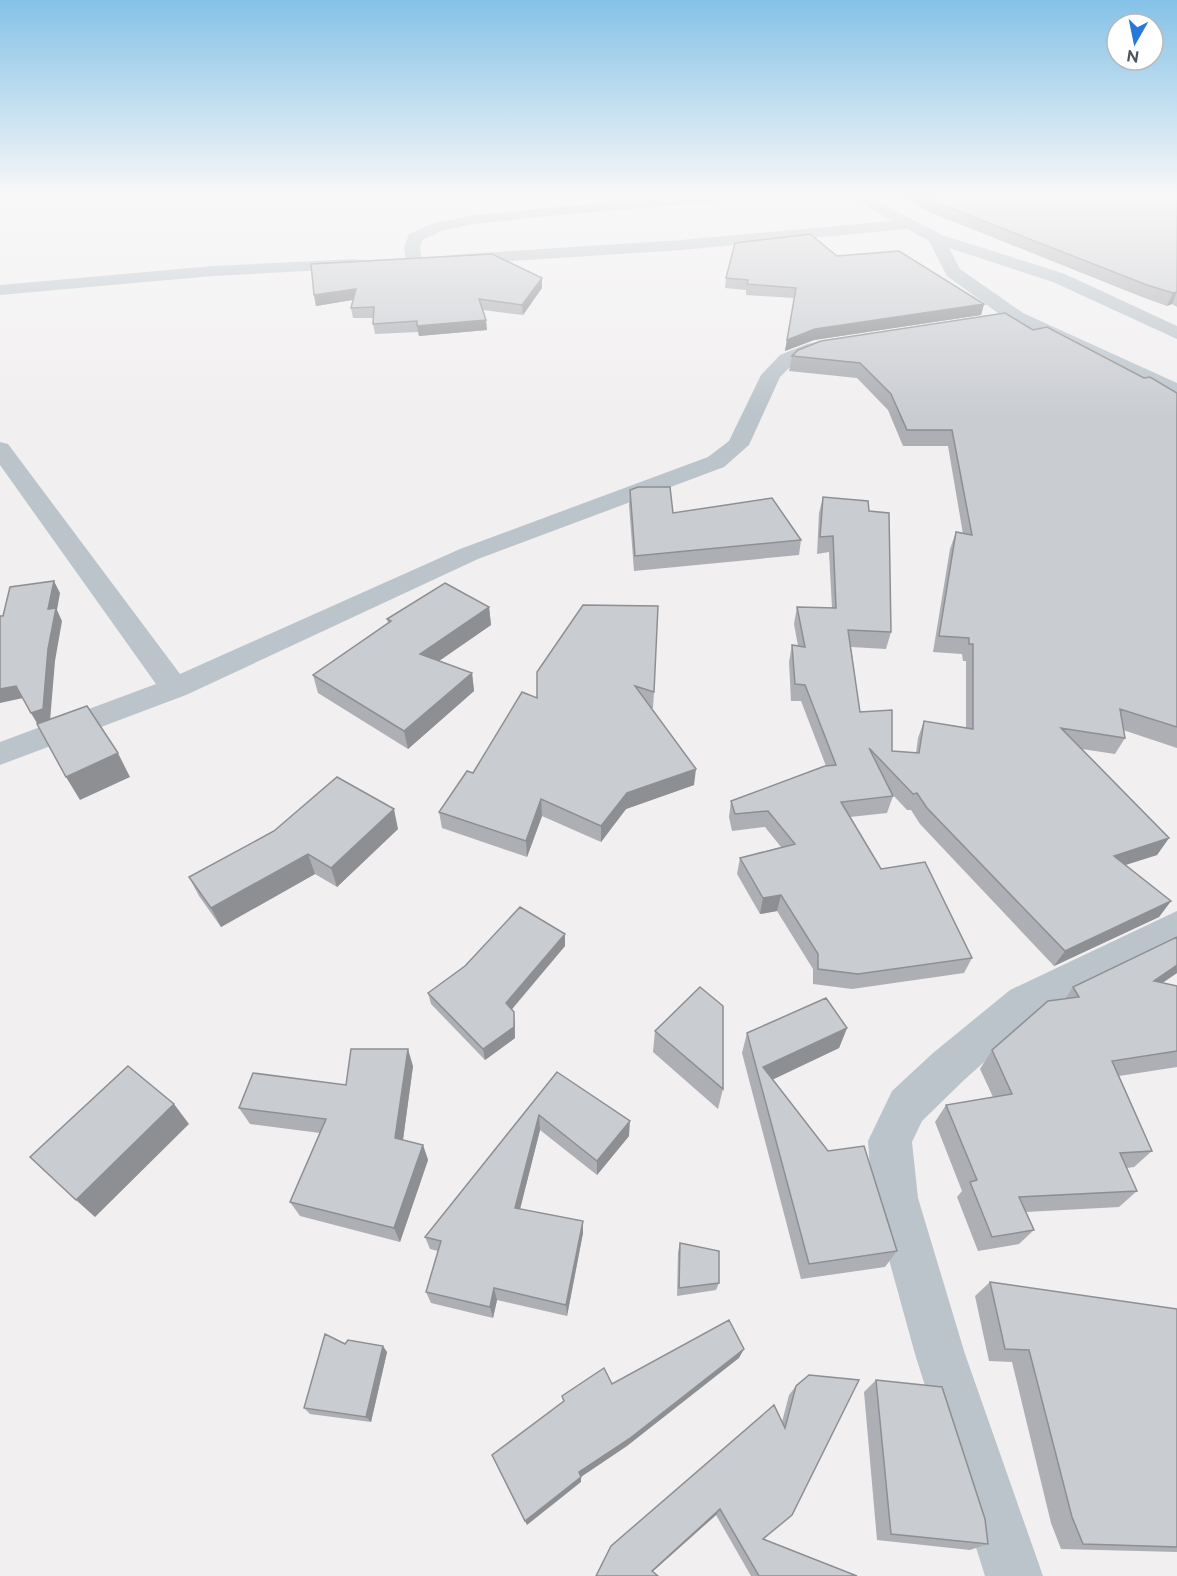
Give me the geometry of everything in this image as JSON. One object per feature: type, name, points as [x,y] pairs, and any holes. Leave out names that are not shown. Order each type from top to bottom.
[{"type":"street","points":[[0,290],[260,269]]},
{"type":"street","points":[[951,269],[1016,317],[1177,391]]},
{"type":"street","points":[[1030,269],[1059,278],[1175,330]]},
{"type":"street","points":[[982,322],[1016,317]]},
{"type":"street","points":[[0,754],[175,688],[469,554],[716,462],[738,445],[771,375],[787,359],[814,348],[859,341]]},
{"type":"street","points":[[0,449],[175,688]]},
{"type":"street","points":[[1014,1576],[940,1354],[895,1198],[890,1141],[907,1106],[948,1067],[1024,1002],[1170,933],[1177,927]]},
{"type":"building","points":[[311,269],[522,269],[542,278],[522,305],[479,299],[486,320],[417,326],[417,321],[373,324],[374,307],[351,308],[356,289],[314,295]]},
{"type":"building","points":[[728,269],[927,269],[984,304],[815,329],[787,340],[796,288],[747,284],[748,280],[726,278]]},
{"type":"building","points":[[1105,269],[1177,269],[1177,292],[1173,293]]},
{"type":"building","points":[[1005,313],[1033,330],[1047,327],[1144,378],[1150,377],[1177,393],[1177,727],[1120,709],[1125,738],[1061,728],[1169,838],[1114,856],[1171,901],[1065,951],[927,808],[917,793],[913,794],[869,748],[893,796],[841,802],[881,869],[925,862],[972,958],[858,974],[818,969],[818,954],[781,895],[763,898],[740,858],[795,844],[768,811],[735,814],[731,801],[825,766],[836,765],[805,685],[795,684],[792,645],[805,647],[797,607],[836,608],[833,536],[820,537],[823,497],[868,501],[869,511],[889,513],[891,632],[848,630],[860,712],[892,710],[892,751],[919,753],[924,721],[973,729],[973,644],[969,644],[969,638],[939,636],[956,532],[972,535],[952,430],[907,430],[891,394],[860,363],[792,356],[798,350],[821,341]]},
{"type":"building","points":[[638,487],[670,487],[673,513],[772,498],[801,540],[635,556],[630,490]]},
{"type":"building","points":[[54,581],[48,609],[56,608],[48,649],[43,709],[31,713],[16,686],[0,689],[0,616],[3,616],[10,587]]},
{"type":"building","points":[[445,583],[489,607],[420,654],[472,673],[404,731],[313,675],[391,621],[387,619]]},
{"type":"building","points":[[583,605],[658,606],[654,692],[635,686],[696,769],[627,793],[601,826],[541,799],[526,841],[439,812],[467,771],[473,773],[522,692],[537,698],[537,672]]},
{"type":"building","points":[[87,706],[118,753],[66,777],[37,724]]},
{"type":"building","points":[[337,777],[394,809],[331,868],[308,854],[211,908],[189,877],[274,831]]},
{"type":"building","points":[[520,907],[565,934],[506,1003],[514,1012],[514,1027],[483,1049],[428,993],[465,966]]},
{"type":"building","points":[[1177,937],[1177,965],[1154,981],[1177,986],[1177,1051],[1112,1061],[1152,1151],[1120,1153],[1137,1191],[1019,1197],[1034,1230],[992,1237],[970,1182],[977,1180],[946,1105],[1012,1094],[992,1050],[1048,1001],[1079,997],[1073,987]]},
{"type":"building","points":[[700,987],[723,1006],[723,1089],[655,1031]]},
{"type":"building","points":[[826,998],[847,1028],[763,1067],[828,1151],[864,1146],[897,1251],[809,1264],[747,1033]]},
{"type":"building","points":[[351,1049],[408,1049],[395,1138],[423,1145],[394,1228],[290,1202],[326,1119],[239,1108],[253,1073],[346,1085]]},
{"type":"building","points":[[128,1066],[174,1104],[76,1200],[30,1157]]},
{"type":"building","points":[[557,1072],[630,1121],[597,1161],[539,1115],[515,1208],[583,1221],[566,1305],[494,1288],[490,1307],[426,1292],[441,1241],[425,1237]]},
{"type":"building","points":[[680,1243],[719,1251],[719,1283],[679,1288]]},
{"type":"building","points":[[990,1282],[1177,1309],[1177,1547],[1083,1544],[1072,1517],[1029,1350],[1005,1349]]},
{"type":"building","points":[[729,1320],[744,1349],[629,1439],[579,1472],[581,1477],[525,1521],[492,1455],[564,1401],[562,1396],[604,1368],[612,1384]]},
{"type":"building","points":[[325,1334],[345,1344],[348,1340],[383,1346],[366,1417],[304,1408]]},
{"type":"building","points":[[809,1375],[859,1380],[792,1515],[763,1539],[857,1576],[759,1576],[720,1509],[652,1571],[658,1576],[596,1576],[611,1546],[774,1405],[785,1428],[796,1386]]},
{"type":"building","points":[[876,1380],[942,1387],[985,1519],[988,1544],[891,1534]]}]
